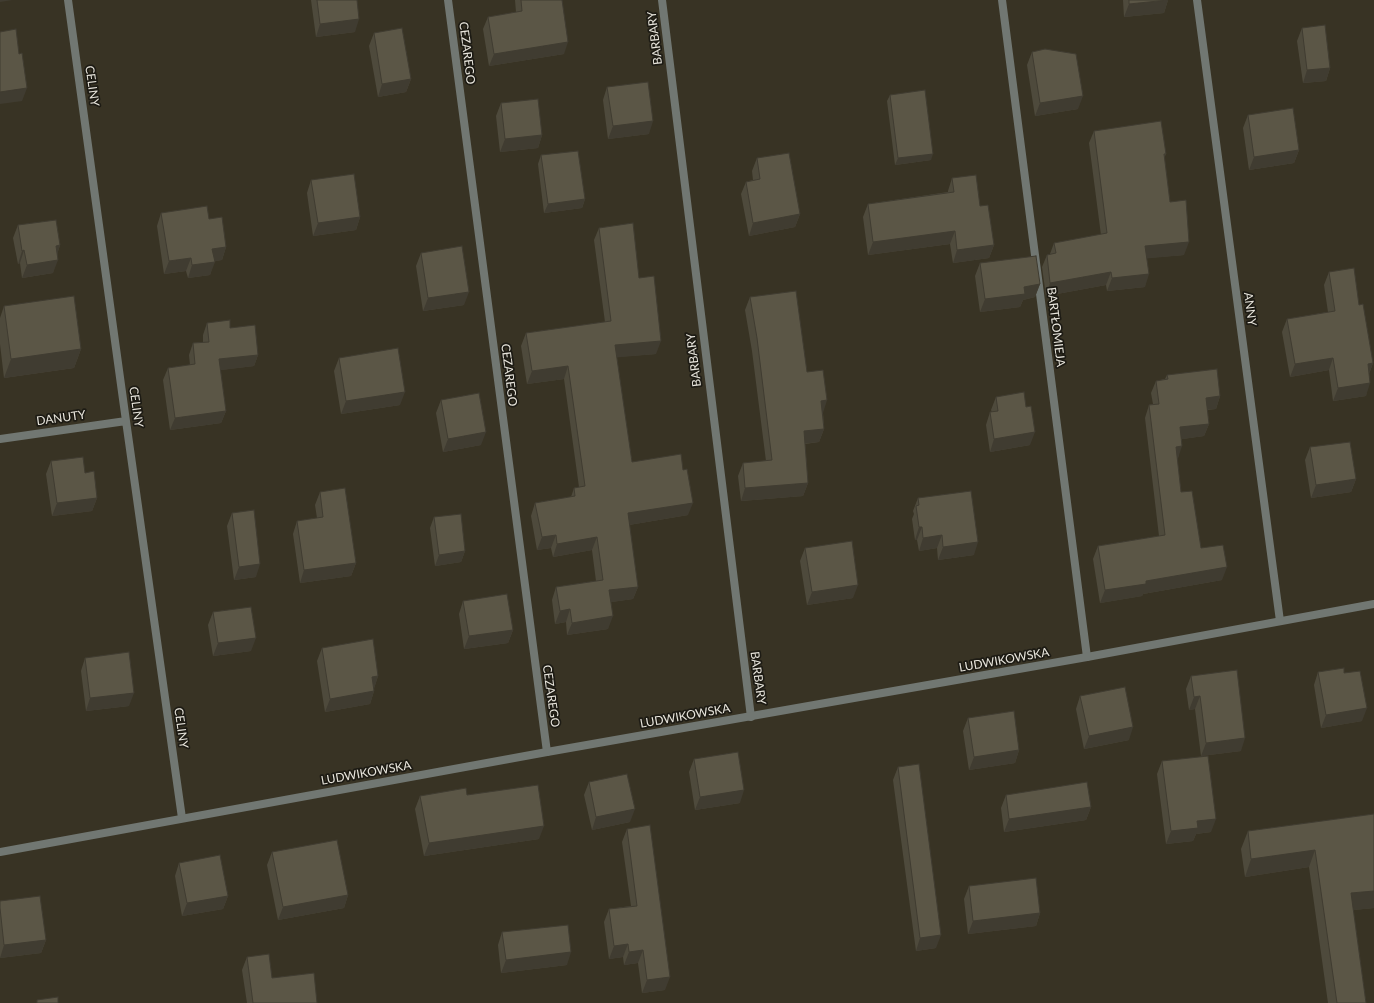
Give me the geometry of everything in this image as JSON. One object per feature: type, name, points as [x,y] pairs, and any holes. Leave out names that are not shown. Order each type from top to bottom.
[{"type":"street","name":"CELINY","points":[[68,0],[182,818]]},
{"type":"street","name":"CEZAREGO","points":[[448,0],[547,752]]},
{"type":"street","name":"BARBARY","points":[[662,0],[751,717]]},
{"type":"street","name":"BARTŁOMIEJA","points":[[1002,0],[1087,657]]},
{"type":"street","name":"ANNY","points":[[1197,0],[1280,621]]},
{"type":"street","name":"DANUTY","points":[[0,439],[126,421]]},
{"type":"street","name":"LUDWIKOWSKA","points":[[0,852],[547,752],[1087,657],[1374,604]]},
{"type":"building","points":[[317,0],[357,0],[359,19],[320,24]]},
{"type":"building","points":[[521,0],[562,0],[568,42],[494,54],[488,17],[522,11]]},
{"type":"building","points":[[1129,0],[1168,0],[1129,4]]},
{"type":"building","points":[[1325,25],[1330,68],[1307,70],[1302,28]]},
{"type":"building","points":[[402,28],[411,79],[382,84],[374,33]]},
{"type":"building","points":[[16,29],[19,54],[22,53],[27,88],[0,92],[0,32]]},
{"type":"building","points":[[1045,49],[1076,54],[1083,96],[1040,103],[1032,52]]},
{"type":"building","points":[[648,82],[653,121],[613,126],[607,87]]},
{"type":"building","points":[[925,90],[933,154],[898,158],[890,95]]},
{"type":"building","points":[[538,99],[542,135],[505,139],[501,103]]},
{"type":"building","points":[[1293,108],[1299,150],[1254,157],[1248,115]]},
{"type":"building","points":[[1161,121],[1166,154],[1164,154],[1170,202],[1186,200],[1189,242],[1145,246],[1149,274],[1112,278],[1111,272],[1050,283],[1047,255],[1056,253],[1054,243],[1107,233],[1094,131]]},
{"type":"building","points":[[578,151],[585,199],[548,204],[541,155]]},
{"type":"building","points":[[789,153],[800,214],[753,223],[746,182],[760,179],[757,158]]},
{"type":"building","points":[[354,174],[360,217],[318,223],[311,180]]},
{"type":"building","points":[[976,175],[980,206],[988,205],[994,245],[957,250],[955,231],[873,242],[868,204],[954,192],[952,178]]},
{"type":"building","points":[[207,206],[209,219],[222,217],[226,247],[212,249],[215,262],[192,265],[191,258],[169,261],[161,213]]},
{"type":"building","points":[[56,220],[60,245],[56,246],[58,260],[27,265],[24,250],[22,251],[18,225]]},
{"type":"building","points":[[633,223],[639,278],[654,276],[661,341],[615,345],[632,462],[681,454],[683,470],[687,469],[693,503],[628,513],[638,587],[609,590],[613,616],[572,623],[570,609],[560,611],[556,587],[603,580],[597,537],[557,544],[556,535],[542,537],[535,503],[575,496],[574,488],[585,486],[568,366],[532,371],[526,333],[611,321],[599,228]]},
{"type":"building","points":[[462,246],[469,292],[428,298],[421,253]]},
{"type":"building","points":[[1036,256],[1040,284],[1024,287],[1025,294],[985,299],[980,263]]},
{"type":"building","points":[[1354,268],[1359,305],[1363,304],[1373,363],[1368,364],[1370,383],[1338,388],[1333,358],[1295,364],[1287,319],[1335,311],[1329,272]]},
{"type":"building","points":[[796,291],[807,372],[823,370],[827,400],[821,401],[824,429],[804,431],[808,483],[745,488],[743,463],[772,460],[757,338],[750,297]]},
{"type":"building","points":[[74,296],[81,349],[11,359],[4,306]]},
{"type":"building","points":[[230,320],[230,328],[255,325],[258,355],[219,359],[226,411],[175,418],[168,368],[195,364],[193,343],[209,342],[207,323]]},
{"type":"building","points":[[398,348],[405,392],[346,401],[339,358]]},
{"type":"building","points":[[1217,369],[1220,396],[1206,398],[1209,424],[1180,427],[1182,446],[1176,447],[1181,492],[1192,491],[1201,548],[1223,545],[1227,567],[1146,581],[1146,584],[1105,590],[1098,546],[1165,535],[1149,405],[1159,404],[1156,381],[1168,379],[1167,375]]},
{"type":"building","points":[[1024,392],[1026,407],[1031,406],[1035,432],[994,439],[990,412],[998,411],[996,397]]},
{"type":"building","points":[[479,393],[486,432],[448,439],[441,400]]},
{"type":"building","points":[[1350,442],[1356,479],[1316,485],[1310,447]]},
{"type":"building","points":[[83,457],[85,473],[94,471],[97,498],[57,503],[51,461]]},
{"type":"building","points":[[345,488],[356,563],[304,570],[297,521],[323,517],[320,492]]},
{"type":"building","points":[[971,491],[978,542],[943,547],[942,535],[923,538],[922,527],[919,527],[916,506],[919,505],[918,498]]},
{"type":"building","points":[[254,510],[260,564],[239,567],[232,513]]},
{"type":"building","points":[[461,514],[465,551],[439,555],[434,517]]},
{"type":"building","points":[[852,541],[858,585],[812,592],[805,548]]},
{"type":"building","points":[[507,594],[513,630],[469,636],[463,601]]},
{"type":"building","points":[[251,607],[256,638],[218,643],[213,612]]},
{"type":"building","points":[[373,639],[378,676],[372,677],[374,691],[330,699],[322,648]]},
{"type":"building","points":[[129,652],[134,693],[90,698],[85,658]]},
{"type":"building","points":[[1344,668],[1344,673],[1360,671],[1367,708],[1326,715],[1318,672]]},
{"type":"building","points":[[1237,670],[1245,738],[1206,743],[1200,696],[1194,697],[1191,676]]},
{"type":"building","points":[[1125,687],[1133,727],[1089,736],[1080,696]]},
{"type":"building","points":[[1014,711],[1019,750],[974,757],[968,718]]},
{"type":"building","points":[[738,752],[744,790],[700,797],[694,759]]},
{"type":"building","points":[[1208,756],[1216,819],[1197,821],[1198,828],[1171,831],[1162,761]]},
{"type":"building","points":[[919,764],[941,935],[920,938],[898,767]]},
{"type":"building","points":[[627,774],[635,809],[596,817],[589,782]]},
{"type":"building","points":[[1087,782],[1091,807],[1009,819],[1006,795]]},
{"type":"building","points":[[538,785],[544,826],[429,843],[420,796],[466,788],[467,795]]},
{"type":"building","points":[[1374,814],[1374,891],[1351,893],[1366,1003],[1337,1003],[1315,850],[1251,859],[1248,831]]},
{"type":"building","points":[[650,825],[670,977],[647,980],[643,950],[629,952],[628,944],[614,946],[609,909],[637,906],[627,829]]},
{"type":"building","points":[[337,840],[348,895],[283,907],[272,852]]},
{"type":"building","points":[[220,855],[228,896],[187,903],[179,863]]},
{"type":"building","points":[[1036,878],[1040,913],[973,921],[969,886]]},
{"type":"building","points":[[40,896],[46,940],[4,945],[0,901]]},
{"type":"building","points":[[568,925],[571,952],[506,960],[502,932]]},
{"type":"building","points":[[269,954],[272,978],[314,973],[317,1003],[253,1003],[247,957]]},
{"type":"building","points":[[58,997],[58,1003],[37,1003],[37,1000]]}]
